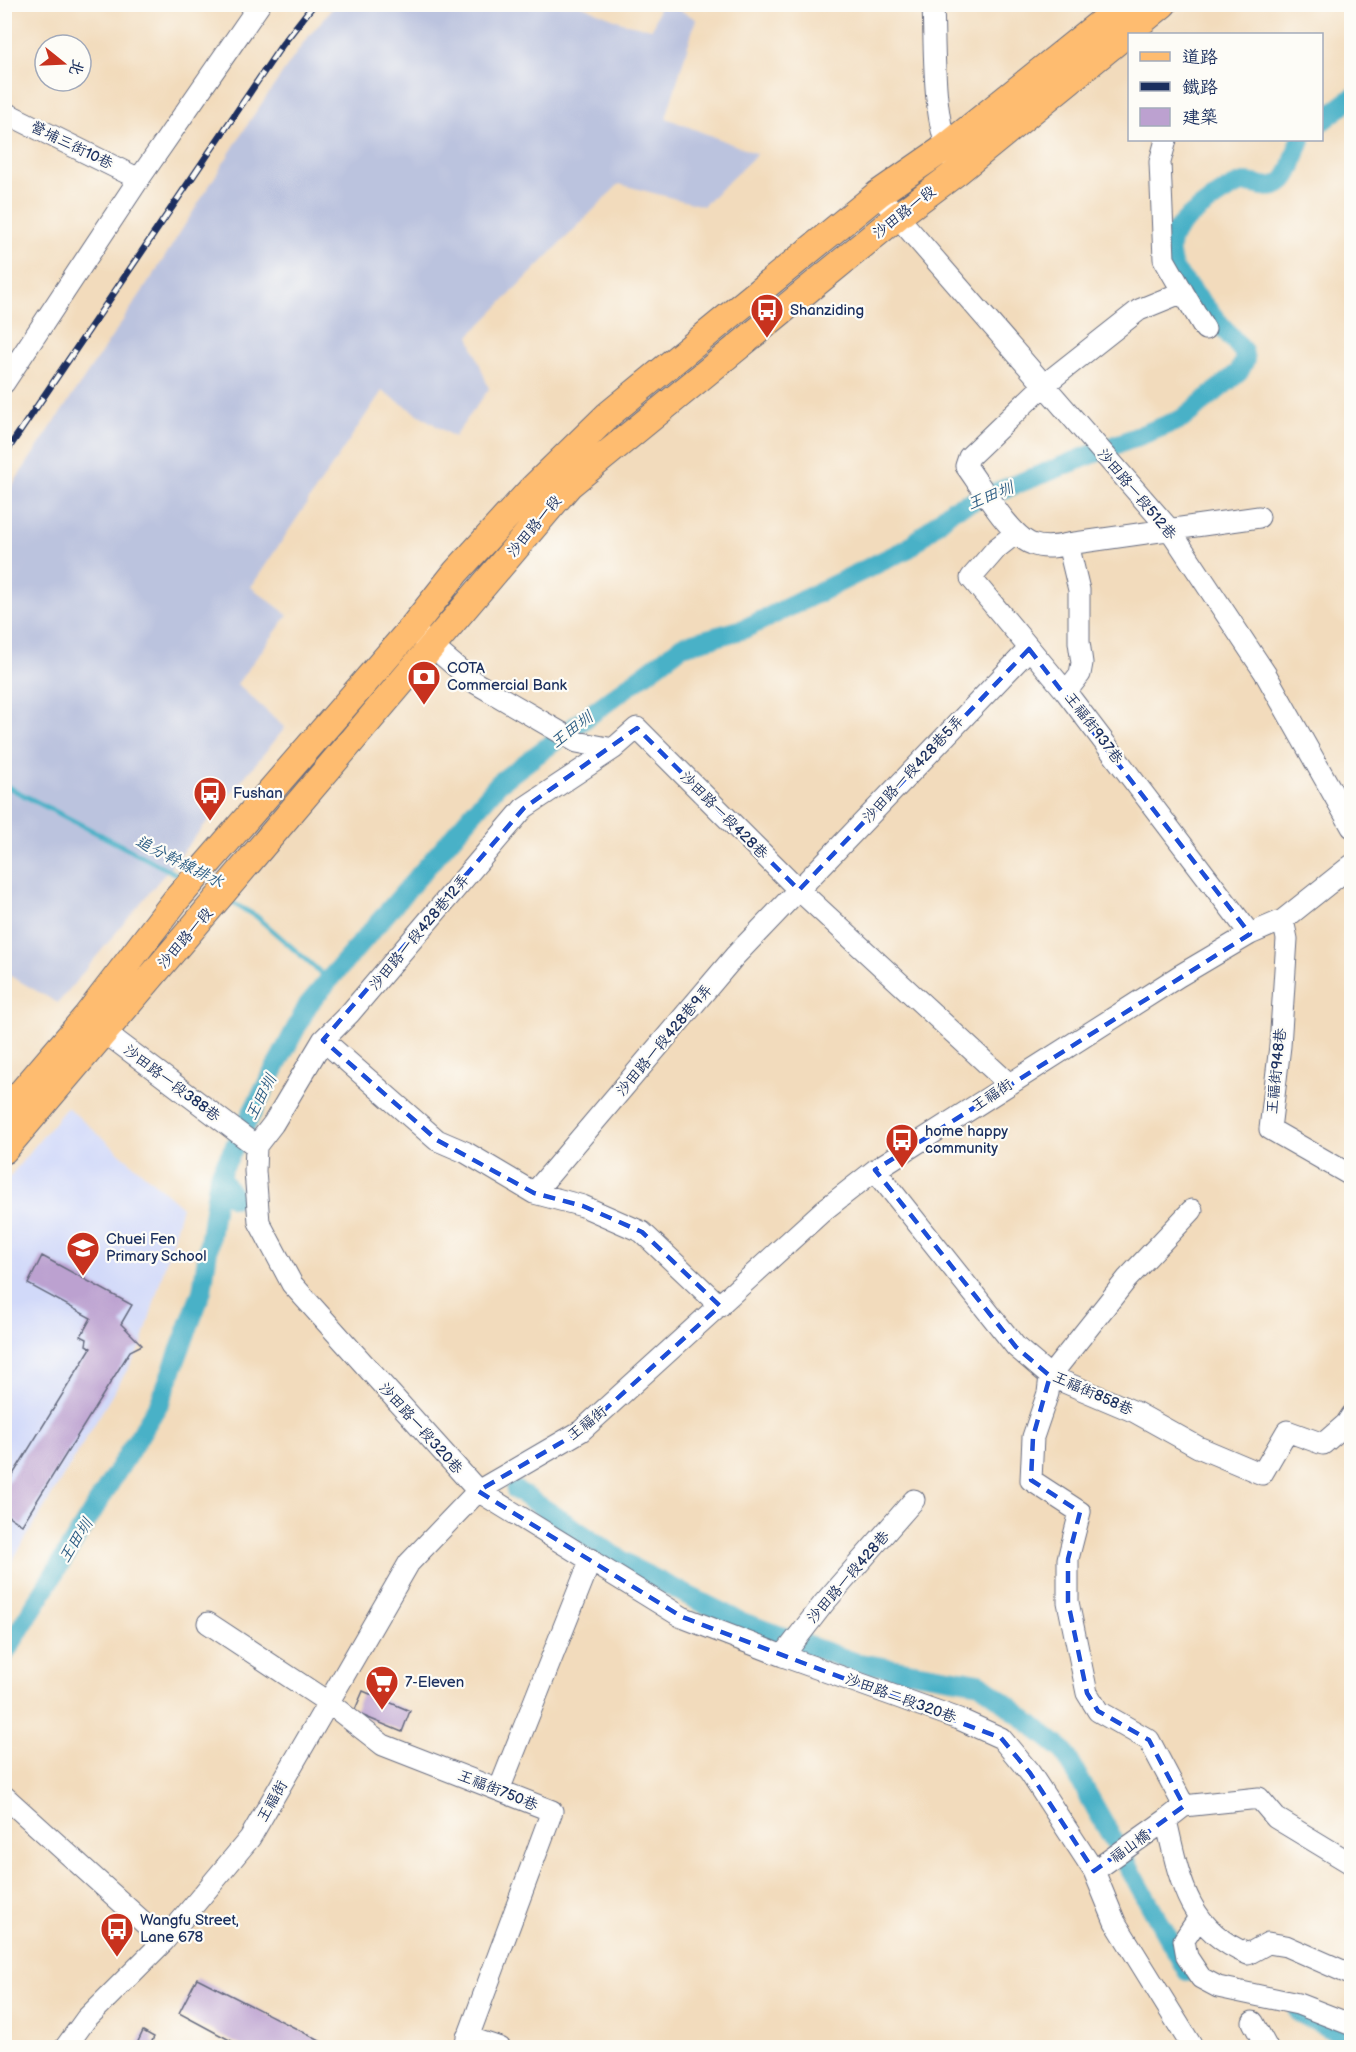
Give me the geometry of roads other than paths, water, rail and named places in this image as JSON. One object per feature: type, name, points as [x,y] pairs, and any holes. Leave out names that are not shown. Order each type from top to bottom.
[{"type":"main road","name":"沙田路一段","points":[[421,637],[456,572],[530,491],[609,416],[878,194],[946,147],[1124,4]]},
{"type":"main road","name":"沙田路一段","points":[[1135,33],[1163,4]]},
{"type":"main road","name":"沙田路一段","points":[[4,1150],[95,1024],[175,901],[421,637],[569,485],[898,216],[1124,44]]},
{"type":"main road","name":"沙田路一段","points":[[4,1113],[95,1024]]},
{"type":"street","points":[[4,383],[139,179],[260,4]]},
{"type":"street","points":[[933,4],[938,96],[946,147],[957,172]]},
{"type":"street","name":"營埔三街10巷","points":[[4,112],[139,179]]},
{"type":"street","points":[[1166,141],[1160,162],[1164,259],[1205,329]]},
{"type":"street","name":"沙田路一段512巷","points":[[878,194],[1170,530],[1264,674],[1352,827]]},
{"type":"street","points":[[1183,292],[1139,310],[1044,386],[969,457],[966,466],[1016,533],[1030,544],[1051,548],[1259,517]]},
{"type":"street","name":"王福街937巷","points":[[1016,533],[997,548],[971,578],[1066,692],[1250,934]]},
{"type":"street","points":[[1066,692],[1080,674],[1082,663],[1079,642],[1079,590],[1068,544]]},
{"type":"street","points":[[421,637],[474,682],[577,742],[613,749]]},
{"type":"street","name":"沙田路一段428巷5弄","points":[[799,890],[1029,649]]},
{"type":"street","name":"沙田路一段428巷","points":[[613,749],[637,728],[799,890],[1009,1084]]},
{"type":"street","name":"沙田路一段428巷12弄","points":[[256,1146],[273,1124],[323,1040],[350,1013],[524,808],[613,749]]},
{"type":"street","points":[[1250,934],[1283,920],[1352,865]]},
{"type":"street","name":"沙田路一段428巷9弄","points":[[534,1193],[735,956],[799,890]]},
{"type":"street","name":"王福街948巷","points":[[1283,920],[1287,939],[1280,1046],[1270,1129],[1352,1176]]},
{"type":"street","name":"王福街","points":[[65,2048],[86,2019],[164,1941],[250,1838],[409,1563],[477,1491],[581,1431],[824,1210],[875,1170],[1250,934]]},
{"type":"street","name":"沙田路一段388巷","points":[[95,1024],[256,1146]]},
{"type":"street","points":[[323,1040],[437,1140],[465,1152],[534,1193],[582,1206],[642,1233],[720,1306]]},
{"type":"street","name":"沙田路一段320巷","points":[[256,1146],[259,1222],[292,1284],[477,1491]]},
{"type":"street","name":"王福街858巷","points":[[875,1170],[1016,1347],[1050,1376],[1135,1412],[1198,1447],[1262,1474],[1287,1431],[1323,1444],[1346,1424],[1352,1415]]},
{"type":"street","points":[[1184,1806],[1149,1740],[1098,1711],[1087,1693],[1068,1602],[1068,1559],[1080,1512],[1031,1480],[1033,1437],[1048,1393],[1050,1376],[1127,1279],[1192,1210]]},
{"type":"street","name":"沙田路二段320巷","points":[[477,1491],[682,1617],[959,1719],[1001,1738],[1030,1773],[1094,1871],[1115,1922],[1193,2048]]},
{"type":"street","name":"沙田路一段428巷","points":[[783,1656],[914,1500]]},
{"type":"street","points":[[499,1790],[591,1559]]},
{"type":"street","name":"王福街750巷","points":[[208,1623],[329,1704],[383,1745],[552,1811],[465,2042],[500,2048]]},
{"type":"street","points":[[4,1796],[164,1941]]},
{"type":"street","points":[[1352,1864],[1276,1818],[1259,1798],[1184,1806],[1166,1820],[1180,1879],[1198,1919],[1228,1946],[1248,1954],[1268,1943],[1286,1946],[1352,1975]]},
{"type":"street","name":"福山橋","points":[[1094,1871],[1166,1820]]},
{"type":"street","points":[[1198,1919],[1184,1940],[1187,1957],[1201,1978],[1218,1987],[1298,2004],[1352,2025]]},
{"type":"street","points":[[1253,2022],[1267,2048]]},
{"type":"waterway","name":"王田圳","points":[[1323,120],[1352,98]]},
{"type":"waterway","name":"王田圳","points":[[4,1655],[160,1402],[202,1291],[219,1176],[308,1005],[329,980],[499,783],[682,646],[744,629],[909,548],[953,509],[1182,419],[1239,372],[1245,360],[1243,351],[1174,270],[1170,256],[1170,243],[1178,228],[1206,204],[1227,190],[1244,183],[1270,187],[1279,184],[1287,176],[1301,141]]},
{"type":"waterway","name":"追分幹線排水","points":[[4,785],[184,878]]},
{"type":"waterway","name":"追分幹線排水","points":[[227,900],[256,916],[329,980]]},
{"type":"waterway","points":[[219,1176],[234,1198]]},
{"type":"waterway","points":[[516,1490],[635,1569],[739,1621],[854,1662],[980,1683],[1063,1750],[1187,1971]]},
{"type":"waterway","points":[[1298,2012],[1352,2040]]},
{"type":"railway","points":[[4,455],[282,45],[314,4]]},
{"type":"place","name":"Shanziding","points":[[767,339]]},
{"type":"place","name":"COTA Commercial Bank","points":[[424,706]]},
{"type":"place","name":"Fushan","points":[[210,822]]},
{"type":"place","name":"home happy community","points":[[902,1169]]},
{"type":"place","name":"Chuei Fen Primary School","points":[[83,1277]]},
{"type":"place","name":"7-Eleven","points":[[382,1711]]},
{"type":"place","name":"Wangfu Street, Lane 678","points":[[117,1958]]}]
